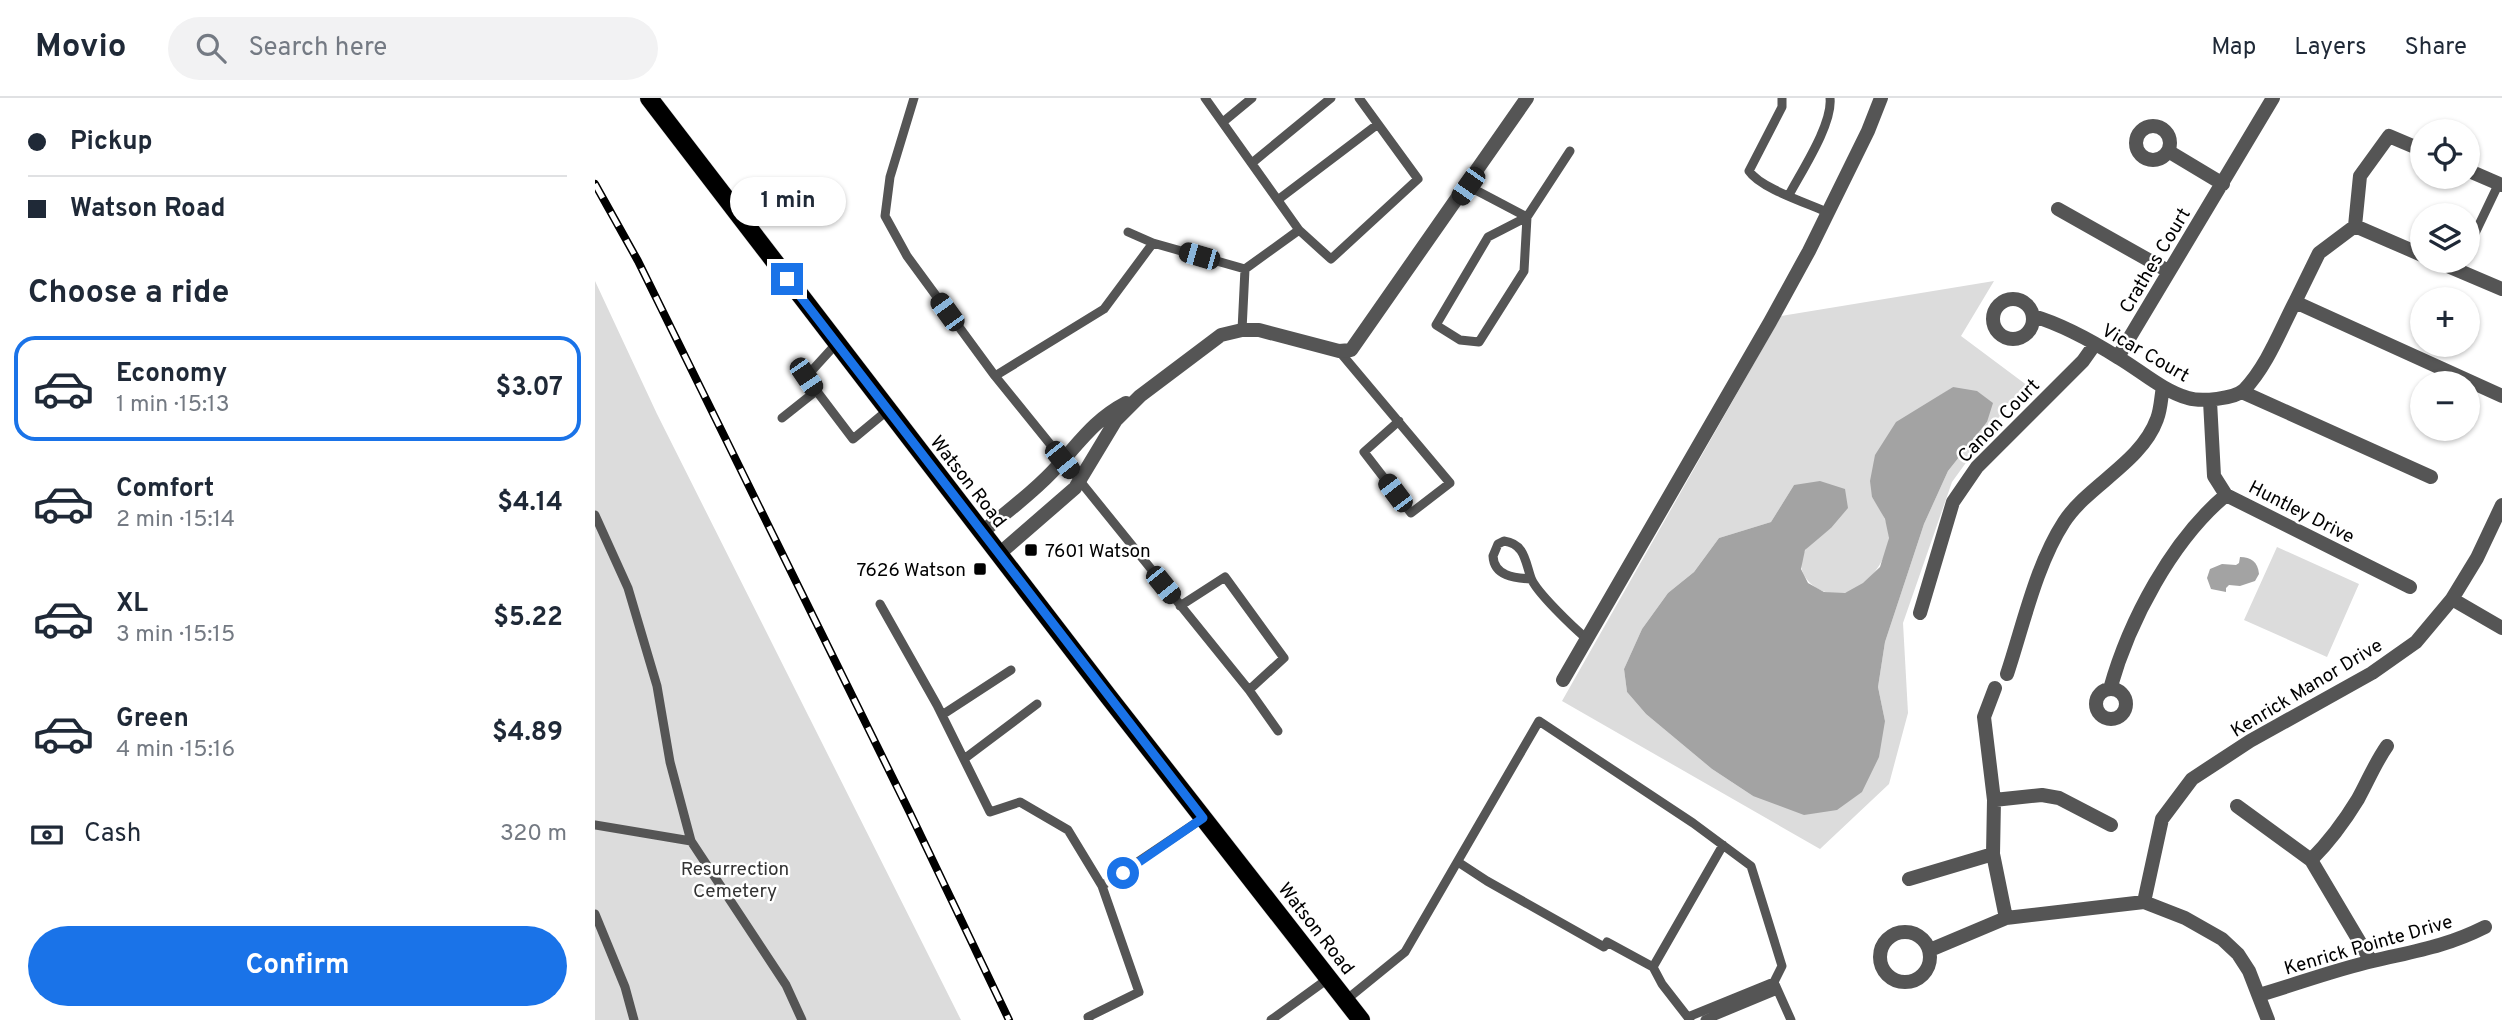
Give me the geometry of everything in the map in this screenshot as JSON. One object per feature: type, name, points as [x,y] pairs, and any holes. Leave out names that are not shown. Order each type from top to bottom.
[{"type":"main road","name":"Watson Road","points":[[649,98],[1361,1020]]},
{"type":"street","points":[[999,554],[1075,488],[1116,421],[1140,396],[1221,335],[1242,330],[1259,330],[1339,351],[1351,350],[1527,98]]},
{"type":"street","points":[[1563,680],[1770,322],[1868,131],[1881,98]]},
{"type":"street","name":"Crathes Court","points":[[2118,357],[2273,98]]},
{"type":"street","points":[[2410,145],[2389,136],[2360,176],[2355,226],[2319,254],[2269,354],[2242,392],[2431,477]]},
{"type":"street","points":[[2168,151],[2223,184]]},
{"type":"street","points":[[2480,176],[2500,184]]},
{"type":"street","points":[[2057,209],[2168,271]]},
{"type":"street","points":[[2355,226],[2410,250]]},
{"type":"street","points":[[2474,273],[2502,289]]},
{"type":"street","points":[[2295,302],[2502,396]]},
{"type":"street","name":"Vicar Court","points":[[2033,316],[2061,325],[2118,357],[2163,387],[2189,399],[2210,401],[2242,392]]},
{"type":"street","name":"Canon Court","points":[[1920,613],[1953,502],[1977,467],[2083,361],[2095,344]]},
{"type":"street","points":[[2007,674],[2043,566],[2064,522],[2084,498],[2134,456],[2157,420],[2163,387]]},
{"type":"street","points":[[982,532],[1019,503],[1106,413],[1140,396]]},
{"type":"street","name":"Huntley Drive","points":[[2210,401],[2214,476],[2226,495],[2410,587]]},
{"type":"street","points":[[2110,689],[2118,661],[2146,600],[2203,514],[2226,495]]},
{"type":"street","name":"Kenrick Manor Drive","points":[[2144,902],[2162,818],[2192,779],[2250,741],[2372,673],[2416,642],[2452,599],[2477,558],[2502,505]]},
{"type":"street","points":[[2452,599],[2502,628]]},
{"type":"street","points":[[1995,688],[1984,717],[1994,800],[1993,855],[2006,918]]},
{"type":"street","points":[[2311,860],[2333,839],[2387,746]]},
{"type":"street","points":[[1994,800],[2042,795],[2059,798],[2111,825]]},
{"type":"street","points":[[2237,806],[2311,860],[2371,961]]},
{"type":"street","points":[[1909,879],[1993,855]]},
{"type":"street","points":[[1930,950],[2006,918],[2144,902],[2185,918],[2222,939],[2238,954],[2249,971],[2268,1020]]},
{"type":"street","name":"Kenrick Pointe Drive","points":[[2259,995],[2371,961],[2456,941],[2485,927]]},
{"type":"lane","points":[[914,98],[890,177],[885,216],[907,256],[995,376],[1249,690],[1278,731]]},
{"type":"lane","points":[[1205,98],[1299,230],[1331,259],[1418,178],[1359,98]]},
{"type":"lane","points":[[1223,122],[1252,98]]},
{"type":"lane","points":[[1252,163],[1331,98]]},
{"type":"lane","points":[[1782,98],[1782,107],[1749,171],[1753,177],[1827,212]]},
{"type":"lane","points":[[1789,195],[1823,130],[1831,106],[1829,98]]},
{"type":"lane","points":[[1279,200],[1378,124]]},
{"type":"lane","points":[[1527,217],[1487,237],[1436,325],[1460,340],[1479,342],[1524,271],[1527,217],[1570,151]]},
{"type":"lane","points":[[2480,224],[2500,184]]},
{"type":"lane","points":[[1468,186],[1527,217]]},
{"type":"lane","points":[[1245,269],[1299,230]]},
{"type":"lane","points":[[1128,232],[1153,243],[1245,269]]},
{"type":"lane","points":[[995,376],[1104,309],[1153,243]]},
{"type":"lane","points":[[1242,330],[1245,269]]},
{"type":"lane","points":[[837,344],[806,377],[815,391],[853,439],[888,410]]},
{"type":"lane","points":[[1339,351],[1399,421],[1450,483],[1411,513],[1364,452],[1399,421]]},
{"type":"lane","points":[[782,418],[815,391]]},
{"type":"lane","points":[[595,515],[628,587],[657,686],[670,762],[691,841],[786,985],[802,1020]]},
{"type":"lane","points":[[1531,579],[1507,576],[1497,569],[1493,555],[1499,544],[1504,541],[1518,546],[1524,553],[1531,579],[1587,639]]},
{"type":"lane","points":[[1180,606],[1225,577],[1284,658],[1249,690]]},
{"type":"lane","points":[[880,604],[942,715],[990,812],[1020,802],[1067,830],[1103,886],[1139,992],[1088,1017],[1089,1020]]},
{"type":"lane","points":[[942,715],[1011,670]]},
{"type":"lane","points":[[964,760],[1037,704]]},
{"type":"lane","points":[[1346,1000],[1405,952],[1539,722],[1693,822],[1751,866],[1782,966],[1776,986],[1791,1020]]},
{"type":"lane","points":[[1103,886],[1203,818]]},
{"type":"lane","points":[[595,825],[691,841]]},
{"type":"lane","points":[[1653,967],[1723,845]]},
{"type":"lane","points":[[1458,862],[1604,947],[1607,942],[1653,967],[1662,984],[1689,1019],[1776,986]]},
{"type":"lane","points":[[595,914],[625,987],[634,1020]]},
{"type":"lane","points":[[1278,1018],[1329,978]]},
{"type":"lane","points":[[1705,1020],[1776,986]]},
{"type":"green space","name":"Resurrection Cemetery","points":[[595,281],[657,414],[961,1020],[595,1020]]},
{"type":"green space","points":[[1994,281],[1961,336],[2028,386],[1999,417],[1952,482],[1903,623],[1908,713],[1889,784],[1820,849],[1562,701],[1781,316]],"holes":[[[1953,387],[1987,422],[1948,471],[1924,524],[1885,642],[1878,687],[1885,721],[1753,796],[1712,769],[1646,714],[1627,692],[1624,669],[1642,629],[1668,593],[1694,572],[1719,538],[1771,522],[1794,485],[1831,528],[1806,549],[1801,567],[1804,575],[1810,583],[1826,592],[1835,594],[1853,590],[1869,579],[1881,563],[1888,545],[1887,525],[1872,497],[1929,403]]]},
{"type":"green space","points":[[2277,547],[2359,584],[2327,657],[2244,620]]},
{"type":"shaded area","points":[[1953,387],[1977,391],[1993,403],[1987,422],[1948,471],[1924,524],[1885,642],[1878,687],[1885,721],[1879,757],[1862,792],[1837,810],[1804,815],[1753,796],[1712,769],[1646,714],[1627,692],[1624,669],[1642,629],[1668,593],[1694,572],[1719,538],[1771,522],[1794,485],[1820,481],[1845,489],[1848,508],[1831,528],[1805,550],[1801,569],[1808,583],[1824,592],[1845,593],[1863,583],[1880,567],[1889,538],[1885,519],[1872,497],[1870,481],[1875,455],[1896,422]]},
{"type":"shaded area","points":[[2240,557],[2251,559],[2255,563],[2259,574],[2255,581],[2240,586],[2229,585],[2226,592],[2211,589],[2207,578],[2210,569],[2222,564],[2236,565]]},
{"type":"railway","points":[[595,184],[638,261],[1009,1020]]},
{"type":"place","name":"7601 Watson","points":[[1031,550]]},
{"type":"place","name":"7626 Watson","points":[[980,569]]},
{"type":"route","points":[[787,279],[1203,818],[1123,873]]}]
